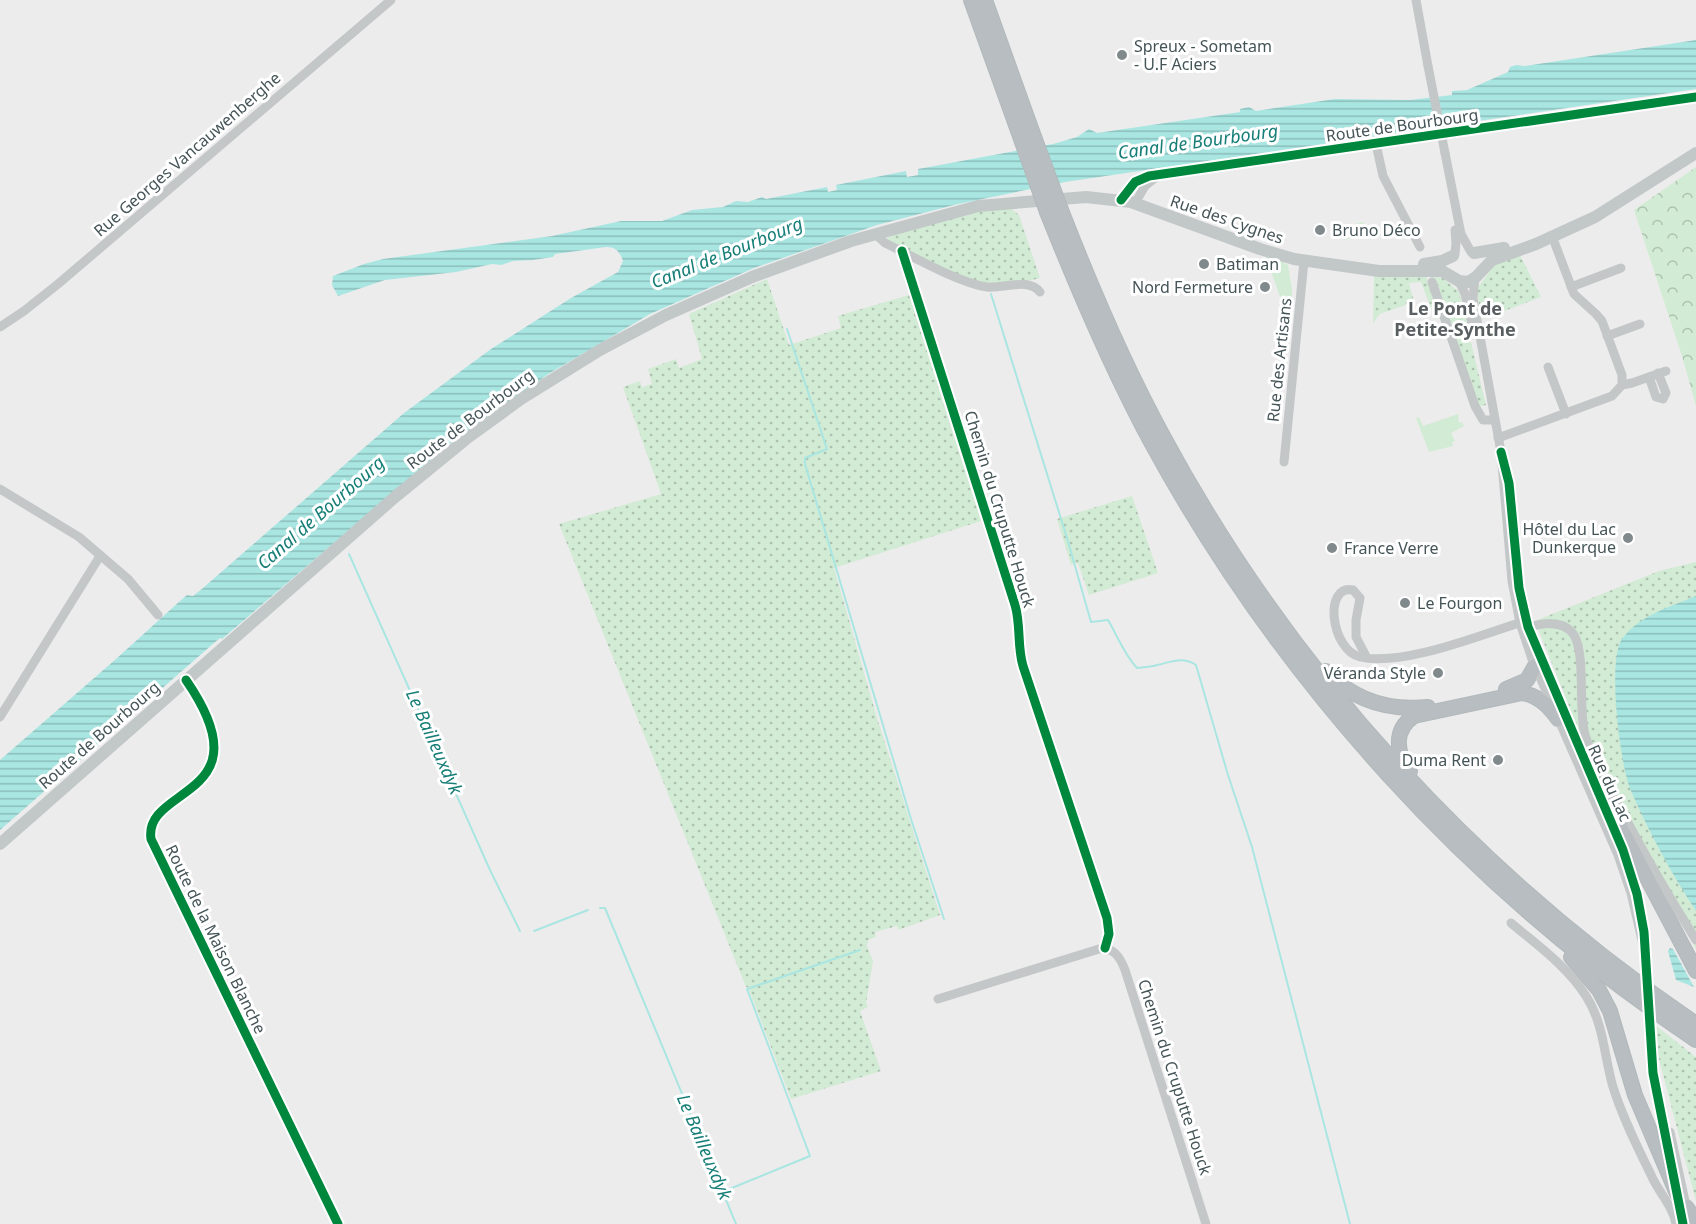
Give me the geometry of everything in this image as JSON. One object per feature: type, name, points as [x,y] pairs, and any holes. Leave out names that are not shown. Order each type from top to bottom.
[{"type":"highway","points":[[971,0],[1022,124],[1100,339],[1146,433],[1189,508],[1253,608],[1312,687],[1369,753],[1455,844],[1524,908],[1581,967],[1602,995],[1614,1022],[1638,1102],[1680,1201],[1696,1220]]},
{"type":"highway","points":[[986,3],[1022,124]]},
{"type":"highway","points":[[1054,211],[1148,409],[1191,487],[1255,587],[1316,671],[1421,792],[1498,867],[1591,948],[1696,1024]]},
{"type":"highway","points":[[1255,587],[1330,675],[1343,687],[1366,700],[1391,707],[1417,708],[1521,687],[1530,688],[1549,697]]},
{"type":"highway","points":[[1506,689],[1527,680],[1535,666]]},
{"type":"highway","points":[[1498,867],[1407,767],[1399,750],[1400,732],[1408,721],[1419,715],[1522,693],[1541,701],[1561,716]]},
{"type":"highway","points":[[1585,762],[1696,971]]},
{"type":"highway","points":[[1524,908],[1627,991],[1696,1040]]},
{"type":"main road","points":[[1552,236],[1490,252],[1462,251],[1454,255],[1449,267],[1456,278],[1468,282],[1492,260],[1529,247],[1552,236],[1606,210],[1696,153]]},
{"type":"main road","name":"Route de Bourbourg","points":[[0,843],[438,461],[540,387],[615,342],[703,298],[793,261],[878,233],[989,205],[1079,197],[1121,200]]},
{"type":"main road","name":"Rue des Cygnes","points":[[1121,200],[1135,203],[1260,249],[1304,261],[1385,271],[1442,271],[1456,278]]},
{"type":"main road","points":[[1472,253],[1479,260],[1477,275]]},
{"type":"main road","name":"Rue des Cygnes","points":[[1324,264],[1409,266],[1438,262],[1454,255]]},
{"type":"street","name":"Rue Georges Vancauwenberghe","points":[[0,327],[52,290],[391,0]]},
{"type":"street","points":[[1416,0],[1461,234],[1472,253]]},
{"type":"street","name":"Route de Bourbourg","points":[[1121,200],[1138,180],[1149,176],[1696,97]]},
{"type":"street","points":[[1376,144],[1383,176],[1420,247]]},
{"type":"street","points":[[1445,153],[1456,239],[1454,255]]},
{"type":"street","points":[[1135,203],[1149,182],[1163,175]]},
{"type":"street","points":[[878,233],[882,241],[976,285],[996,288],[1029,284],[1036,286],[1040,292]]},
{"type":"street","points":[[1552,236],[1575,296],[1598,316],[1622,375],[1622,385]]},
{"type":"street","name":"Chemin du Cruputte Houck","points":[[902,251],[1015,605],[1019,620],[1019,650],[1023,666],[1108,922],[1109,934],[1105,948],[1117,954],[1125,970],[1206,1224]]},
{"type":"street","name":"Rue des Artisans","points":[[1284,462],[1304,261]]},
{"type":"street","points":[[1570,287],[1621,268]]},
{"type":"street","name":"Rue du Lac","points":[[1477,275],[1473,293],[1498,438],[1509,479],[1524,625],[1535,666],[1549,697],[1585,762],[1633,879],[1642,916],[1645,957]]},
{"type":"street","name":"Rue du Lac","points":[[1456,278],[1465,294],[1488,384]]},
{"type":"street","points":[[1432,282],[1475,406],[1483,420],[1495,420]]},
{"type":"street","points":[[1607,336],[1640,324]]},
{"type":"street","points":[[1548,367],[1566,414]]},
{"type":"street","points":[[1498,438],[1612,396],[1622,385],[1662,372],[1666,393],[1662,399],[1656,397],[1648,377]]},
{"type":"street","points":[[0,489],[70,530],[128,579],[158,615]]},
{"type":"street","points":[[0,717],[100,556]]},
{"type":"street","points":[[1367,658],[1356,637],[1360,598],[1353,590],[1344,590],[1338,594],[1335,602],[1336,633],[1348,651],[1367,658],[1394,658],[1419,654],[1524,625],[1557,624],[1568,629],[1575,637],[1584,730],[1594,756],[1641,847],[1696,939]]},
{"type":"street","name":"Rue du Lac","points":[[1524,625],[1618,855],[1634,902],[1645,957]]},
{"type":"street","name":"Route de la Maison Blanche","points":[[186,680],[208,720],[215,742],[215,754],[204,776],[157,818],[151,829],[151,839],[338,1224]]},
{"type":"street","points":[[1511,923],[1562,967],[1579,985],[1591,1005],[1600,1023],[1610,1074],[1619,1104],[1655,1183],[1672,1210],[1676,1224]]},
{"type":"street","points":[[938,999],[1105,948]]},
{"type":"street","points":[[1645,957],[1654,1079],[1680,1201],[1690,1224]]},
{"type":"street","points":[[1651,1051],[1683,1224]]},
{"type":"green space","points":[[1696,167],[1696,406],[1634,210]]},
{"type":"green space","points":[[1009,207],[1019,215],[1040,278],[1024,282],[979,284],[888,243],[887,238],[899,232],[979,211]]},
{"type":"green space","points":[[1363,222],[1366,234],[1344,240],[1341,228]]},
{"type":"green space","points":[[1520,255],[1541,297],[1483,319],[1477,295],[1479,286],[1496,263]]},
{"type":"green space","points":[[1266,257],[1288,265],[1292,290],[1292,324],[1290,325]]},
{"type":"green space","points":[[1374,275],[1426,276],[1439,317],[1435,319],[1421,282],[1409,283],[1414,302],[1380,314],[1373,323]]},
{"type":"green space","points":[[1432,276],[1443,278],[1459,292],[1486,405],[1478,404]]},
{"type":"green space","points":[[767,279],[789,345],[841,328],[838,316],[909,295],[981,521],[834,568],[877,718],[940,915],[898,930],[897,926],[875,932],[876,937],[868,940],[867,946],[873,961],[866,1003],[868,1007],[860,1011],[881,1071],[791,1099],[748,987],[746,987],[559,524],[661,494],[623,387],[640,381],[642,387],[652,384],[648,369],[676,359],[679,368],[702,359],[689,314]]},
{"type":"green space","points":[[1458,414],[1459,423],[1462,422],[1464,426],[1451,433],[1455,441],[1452,442],[1453,446],[1429,452],[1416,418],[1419,417],[1423,426]]},
{"type":"green space","points":[[1132,496],[1158,573],[1089,595],[1078,563],[1071,565],[1057,519]]},
{"type":"green space","points":[[1696,562],[1696,949],[1589,756],[1535,621],[1659,571]]},
{"type":"green space","points":[[1655,1025],[1696,1057],[1696,1201],[1659,1059]]},
{"type":"water","name":"Canal de Bourbourg","points":[[1696,40],[1696,89],[1065,182],[958,204],[877,225],[754,268],[650,314],[550,373],[448,445],[222,639],[214,643],[0,830],[0,760],[180,601],[187,595],[193,596],[203,588],[404,413],[491,349],[571,298],[618,272],[623,261],[617,251],[606,247],[555,254],[553,257],[513,261],[501,265],[492,264],[456,272],[385,280],[338,296],[332,285],[333,276],[383,259],[552,236],[621,221],[662,221],[692,210],[723,207],[736,201],[748,202],[762,197],[766,199],[827,187],[828,192],[837,190],[836,185],[906,171],[907,177],[918,175],[918,169],[1053,144],[1077,137],[1089,129],[1097,133],[1240,112],[1240,109],[1249,107],[1256,111],[1335,99],[1410,100],[1452,95],[1452,91],[1467,90],[1508,72],[1510,67],[1516,65],[1525,66]]},
{"type":"water","points":[[1696,596],[1696,911],[1661,852],[1631,791],[1619,737],[1615,690],[1618,651],[1622,639],[1646,618]]},
{"type":"water","points":[[1670,948],[1673,949],[1694,987],[1676,980],[1668,951]]},
{"type":"waterway","points":[[991,294],[1091,622],[1108,620],[1137,668],[1182,660],[1196,665],[1252,847],[1350,1224]]},
{"type":"waterway","points":[[787,329],[827,449],[805,458],[805,464],[911,819],[944,919]]},
{"type":"waterway","name":"Le Bailleuxdyk","points":[[349,554],[490,870],[520,931]]},
{"type":"waterway","name":"Le Bailleuxdyk","points":[[600,908],[605,908],[736,1224]]},
{"type":"waterway","name":"Le Bailleuxdyk","points":[[534,931],[588,910]]},
{"type":"waterway","points":[[722,1192],[810,1156],[747,989],[860,950]]},
{"type":"cycle path","points":[[1121,200],[1135,182],[1149,176],[1696,97]]},
{"type":"cycle path","points":[[902,251],[1015,605],[1023,666],[1107,918],[1109,934],[1105,948]]},
{"type":"cycle path","points":[[1501,452],[1509,483],[1519,588],[1528,627],[1623,850],[1637,894],[1644,932],[1653,1073],[1683,1224]]},
{"type":"cycle path","points":[[186,680],[208,719],[214,747],[209,768],[196,784],[165,808],[154,822],[151,839],[338,1224]]},
{"type":"place","name":"Spreux - Sometam - U.F Aciers","points":[[1122,55]]},
{"type":"place","name":"Bruno Déco","points":[[1320,230]]},
{"type":"place","name":"Batiman","points":[[1204,264]]},
{"type":"place","name":"Nord Fermeture","points":[[1265,287]]},
{"type":"place","name":"Hôtel du Lac Dunkerque","points":[[1628,538]]},
{"type":"place","name":"France Verre","points":[[1332,548]]},
{"type":"place","name":"Le Fourgon","points":[[1405,603]]},
{"type":"place","name":"Véranda Style","points":[[1438,673]]},
{"type":"place","name":"Duma Rent","points":[[1498,760]]},
{"type":"district","name":"Le Pont de Petite-Synthe","points":[[1455,319]]}]
